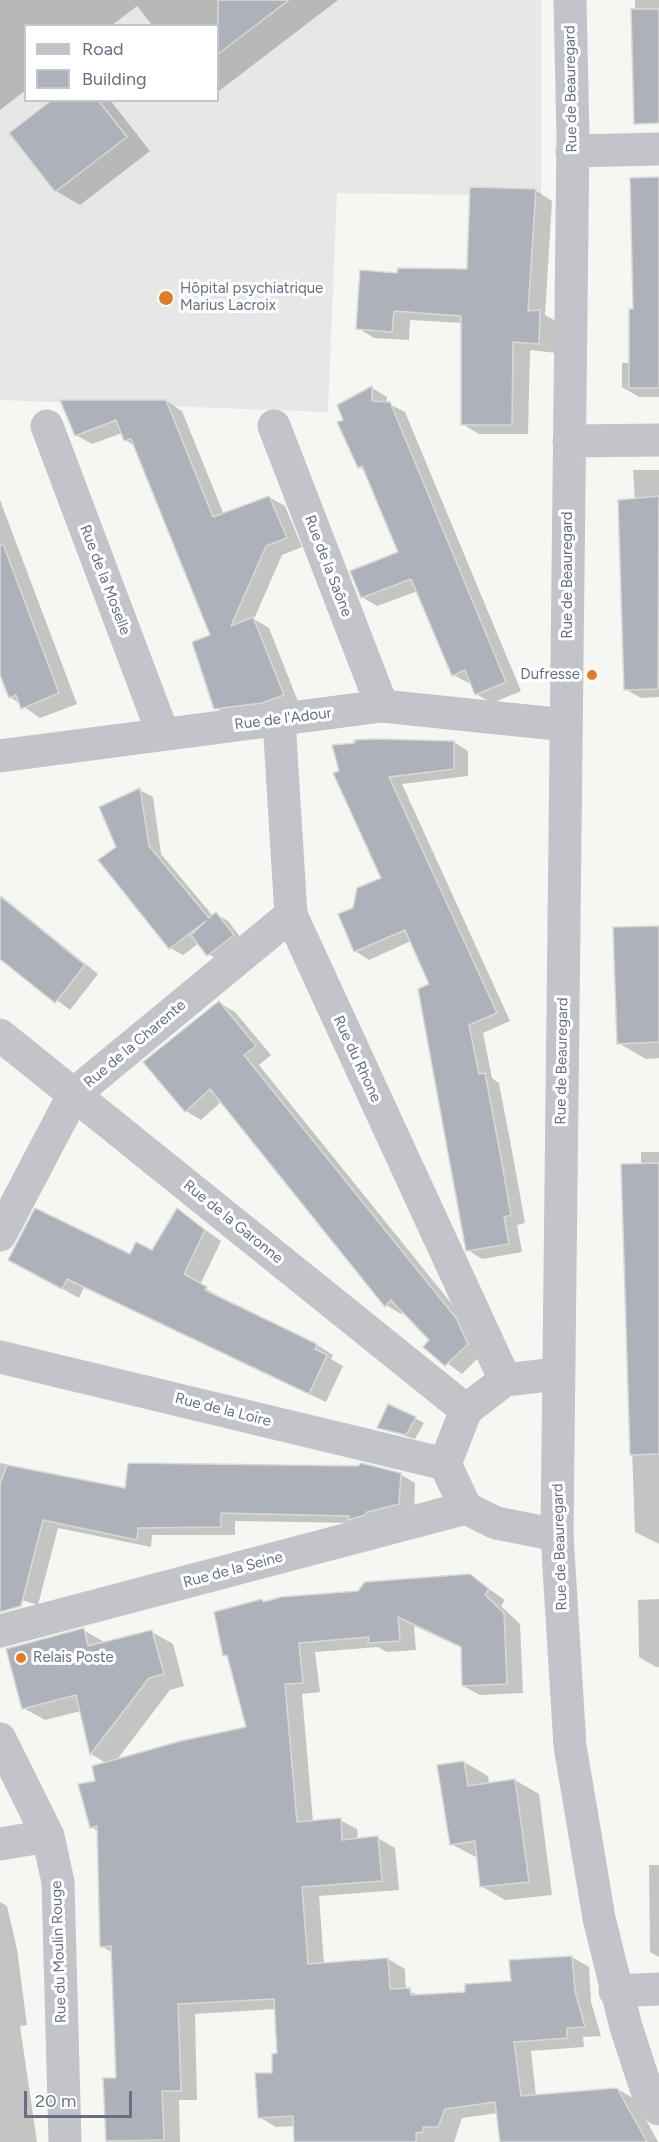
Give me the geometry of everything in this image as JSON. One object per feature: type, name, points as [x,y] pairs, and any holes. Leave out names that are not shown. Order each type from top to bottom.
[{"type":"street","name":"Rue de Beauregard","points":[[570,0],[572,151],[557,1535],[570,1746],[599,1918],[615,1991],[646,2088],[659,2109]]},
{"type":"street","points":[[572,151],[659,149]]},
{"type":"street","name":"Rue de la Moselle","points":[[47,426],[163,734]]},
{"type":"street","name":"Rue de la Saône","points":[[274,426],[382,706]]},
{"type":"street","points":[[569,441],[659,440]]},
{"type":"street","name":"Rue de l'Adour","points":[[0,756],[382,706],[566,725]]},
{"type":"street","name":"Rue du Rhone","points":[[279,720],[291,915],[505,1380]]},
{"type":"street","name":"Rue de la Charente","points":[[0,1235],[74,1094],[291,915]]},
{"type":"street","name":"Rue de la Garonne","points":[[0,1035],[466,1410]]},
{"type":"street","name":"Rue de la Loire","points":[[0,1357],[445,1464]]},
{"type":"street","points":[[557,1535],[496,1523],[466,1508],[445,1464],[466,1410],[505,1380],[558,1374]]},
{"type":"street","name":"Rue de la Seine","points":[[0,1631],[466,1508]]},
{"type":"street","name":"Rue du Moulin Rouge","points":[[0,1739],[48,1836],[58,1882],[64,2142]]},
{"type":"street","points":[[0,1844],[48,1836]]},
{"type":"street","points":[[615,1991],[659,1989]]},
{"type":"shaded area","name":"Hôpital psychiatrique Marius Lacroix","points":[[0,0],[541,0],[541,196],[337,193],[328,412],[0,400]]},
{"type":"building","points":[[218,0],[289,0],[219,53]]},
{"type":"building","points":[[631,9],[659,9],[659,123],[634,124]]},
{"type":"building","points":[[49,102],[100,102],[127,137],[55,192],[9,133]]},
{"type":"building","points":[[659,177],[659,388],[629,388],[629,309],[633,309],[630,178]]},
{"type":"building","points":[[470,187],[536,189],[528,311],[540,310],[539,344],[513,342],[512,425],[461,425],[461,316],[394,311],[392,332],[356,329],[360,270],[397,273],[398,268],[467,269]]},
{"type":"building","points":[[372,386],[372,401],[390,402],[506,682],[475,695],[465,670],[452,676],[411,579],[361,598],[350,571],[398,552],[362,466],[358,468],[337,422],[343,420],[337,405]]},
{"type":"building","points":[[60,400],[166,400],[213,517],[269,496],[287,538],[266,546],[231,626],[253,617],[284,695],[262,703],[214,709],[192,642],[210,635],[131,439],[124,441],[116,420],[75,436]]},
{"type":"building","points":[[659,496],[658,689],[624,690],[618,500]]},
{"type":"building","points":[[3,544],[59,693],[21,709],[16,695],[9,698],[0,675],[0,545]]},
{"type":"building","points":[[354,740],[454,741],[454,769],[389,777],[497,1013],[469,1025],[479,1074],[485,1073],[501,1158],[511,1215],[504,1217],[509,1244],[466,1251],[418,989],[429,984],[405,930],[354,952],[338,914],[353,908],[357,888],[381,878],[333,773],[339,771],[332,745],[355,743]]},
{"type":"building","points":[[140,788],[149,846],[209,918],[216,912],[234,935],[207,956],[191,935],[206,921],[169,949],[98,860],[116,847],[99,807]]},
{"type":"building","points":[[0,896],[85,965],[55,1003],[0,959]]},
{"type":"building","points":[[659,926],[659,1042],[617,1044],[613,927]]},
{"type":"building","points":[[219,1001],[256,1046],[244,1055],[456,1318],[468,1344],[445,1366],[423,1347],[429,1340],[391,1300],[385,1307],[210,1089],[185,1112],[143,1062]]},
{"type":"building","points":[[659,1163],[659,1454],[630,1455],[621,1164]]},
{"type":"building","points":[[35,1208],[130,1254],[136,1242],[152,1250],[177,1208],[205,1230],[184,1274],[207,1287],[205,1290],[317,1344],[315,1349],[327,1355],[309,1394],[67,1279],[62,1289],[8,1260]]},
{"type":"building","points":[[388,1404],[416,1417],[406,1435],[377,1428]]},
{"type":"building","points":[[128,1463],[358,1466],[361,1463],[401,1473],[399,1504],[367,1512],[365,1515],[348,1520],[349,1516],[221,1513],[221,1527],[138,1528],[137,1540],[43,1520],[21,1606],[0,1612],[0,1484],[7,1465],[125,1488]]},
{"type":"building","points":[[470,1574],[489,1589],[485,1595],[504,1613],[507,1684],[462,1686],[461,1647],[398,1617],[400,1641],[368,1643],[369,1637],[299,1643],[303,1683],[285,1684],[297,1822],[341,1818],[342,1840],[378,1836],[382,1881],[302,1887],[308,1964],[388,1958],[390,1989],[410,1988],[411,1995],[465,1992],[465,1984],[511,1981],[509,1960],[572,1956],[575,1991],[585,2027],[567,2028],[567,2038],[514,2042],[521,2096],[617,2088],[647,2142],[500,2142],[495,2102],[445,2109],[438,2127],[423,2127],[423,2132],[416,2133],[416,2142],[294,2142],[293,2116],[258,2118],[255,2073],[272,2073],[272,2054],[277,2053],[274,1999],[178,2004],[181,2091],[162,2091],[164,2140],[106,2141],[103,2078],[116,2078],[111,1946],[100,1947],[97,1826],[90,1828],[78,1784],[95,1781],[92,1766],[181,1741],[246,1727],[227,1655],[223,1656],[214,1612],[262,1599],[263,1602],[281,1597],[358,1591],[365,1582]]},
{"type":"building","points":[[84,1628],[88,1646],[152,1630],[164,1674],[149,1678],[90,1755],[76,1695],[22,1709],[6,1649]]},
{"type":"building","points":[[464,1761],[468,1786],[515,1779],[529,1882],[480,1887],[475,1841],[450,1845],[437,1765]]},
{"type":"place","name":"Hôpital psychiatrique Marius Lacroix","points":[[166,298]]},
{"type":"place","name":"Dufresse","points":[[592,675]]},
{"type":"place","name":"Relais Poste","points":[[21,1658]]}]
